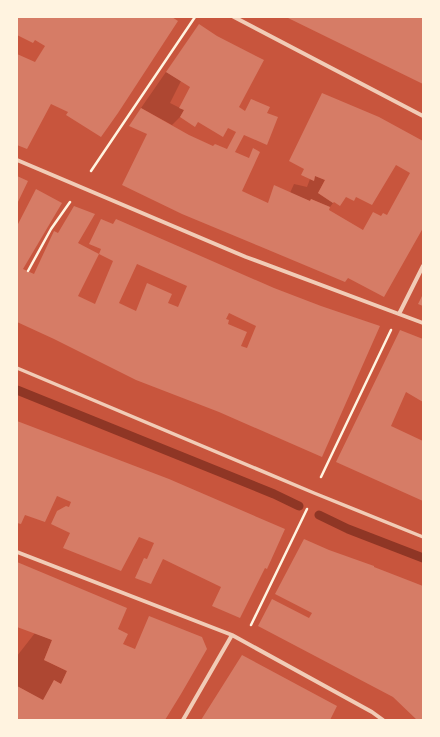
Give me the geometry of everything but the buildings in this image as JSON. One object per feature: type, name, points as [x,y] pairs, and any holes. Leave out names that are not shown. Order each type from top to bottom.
[{"type":"street","points":[[234,17],[423,116]]},
{"type":"street","points":[[17,160],[246,257],[423,323]]},
{"type":"street","points":[[399,314],[423,266]]},
{"type":"street","points":[[17,368],[314,493],[423,537]]},
{"type":"street","points":[[17,552],[244,640],[372,712],[383,720]]},
{"type":"street","points":[[183,720],[232,635]]},
{"type":"path","points":[[28,271],[50,229],[81,188],[195,17]]},
{"type":"path","points":[[244,640],[399,314]]},
{"type":"shaded area","points":[[166,72],[181,81],[170,103],[184,110],[180,117],[172,125],[141,108]]},
{"type":"shaded area","points":[[315,176],[325,180],[318,193],[333,203],[330,207],[311,199],[310,201],[290,193],[294,184],[307,187],[310,179],[314,181]]},
{"type":"shaded area","points":[[35,633],[52,640],[44,660],[67,671],[61,684],[54,680],[45,702],[17,686],[17,656]]},
{"type":"waterway","points":[[17,390],[274,494],[299,506]]},
{"type":"waterway","points":[[319,515],[348,529],[423,558]]}]
